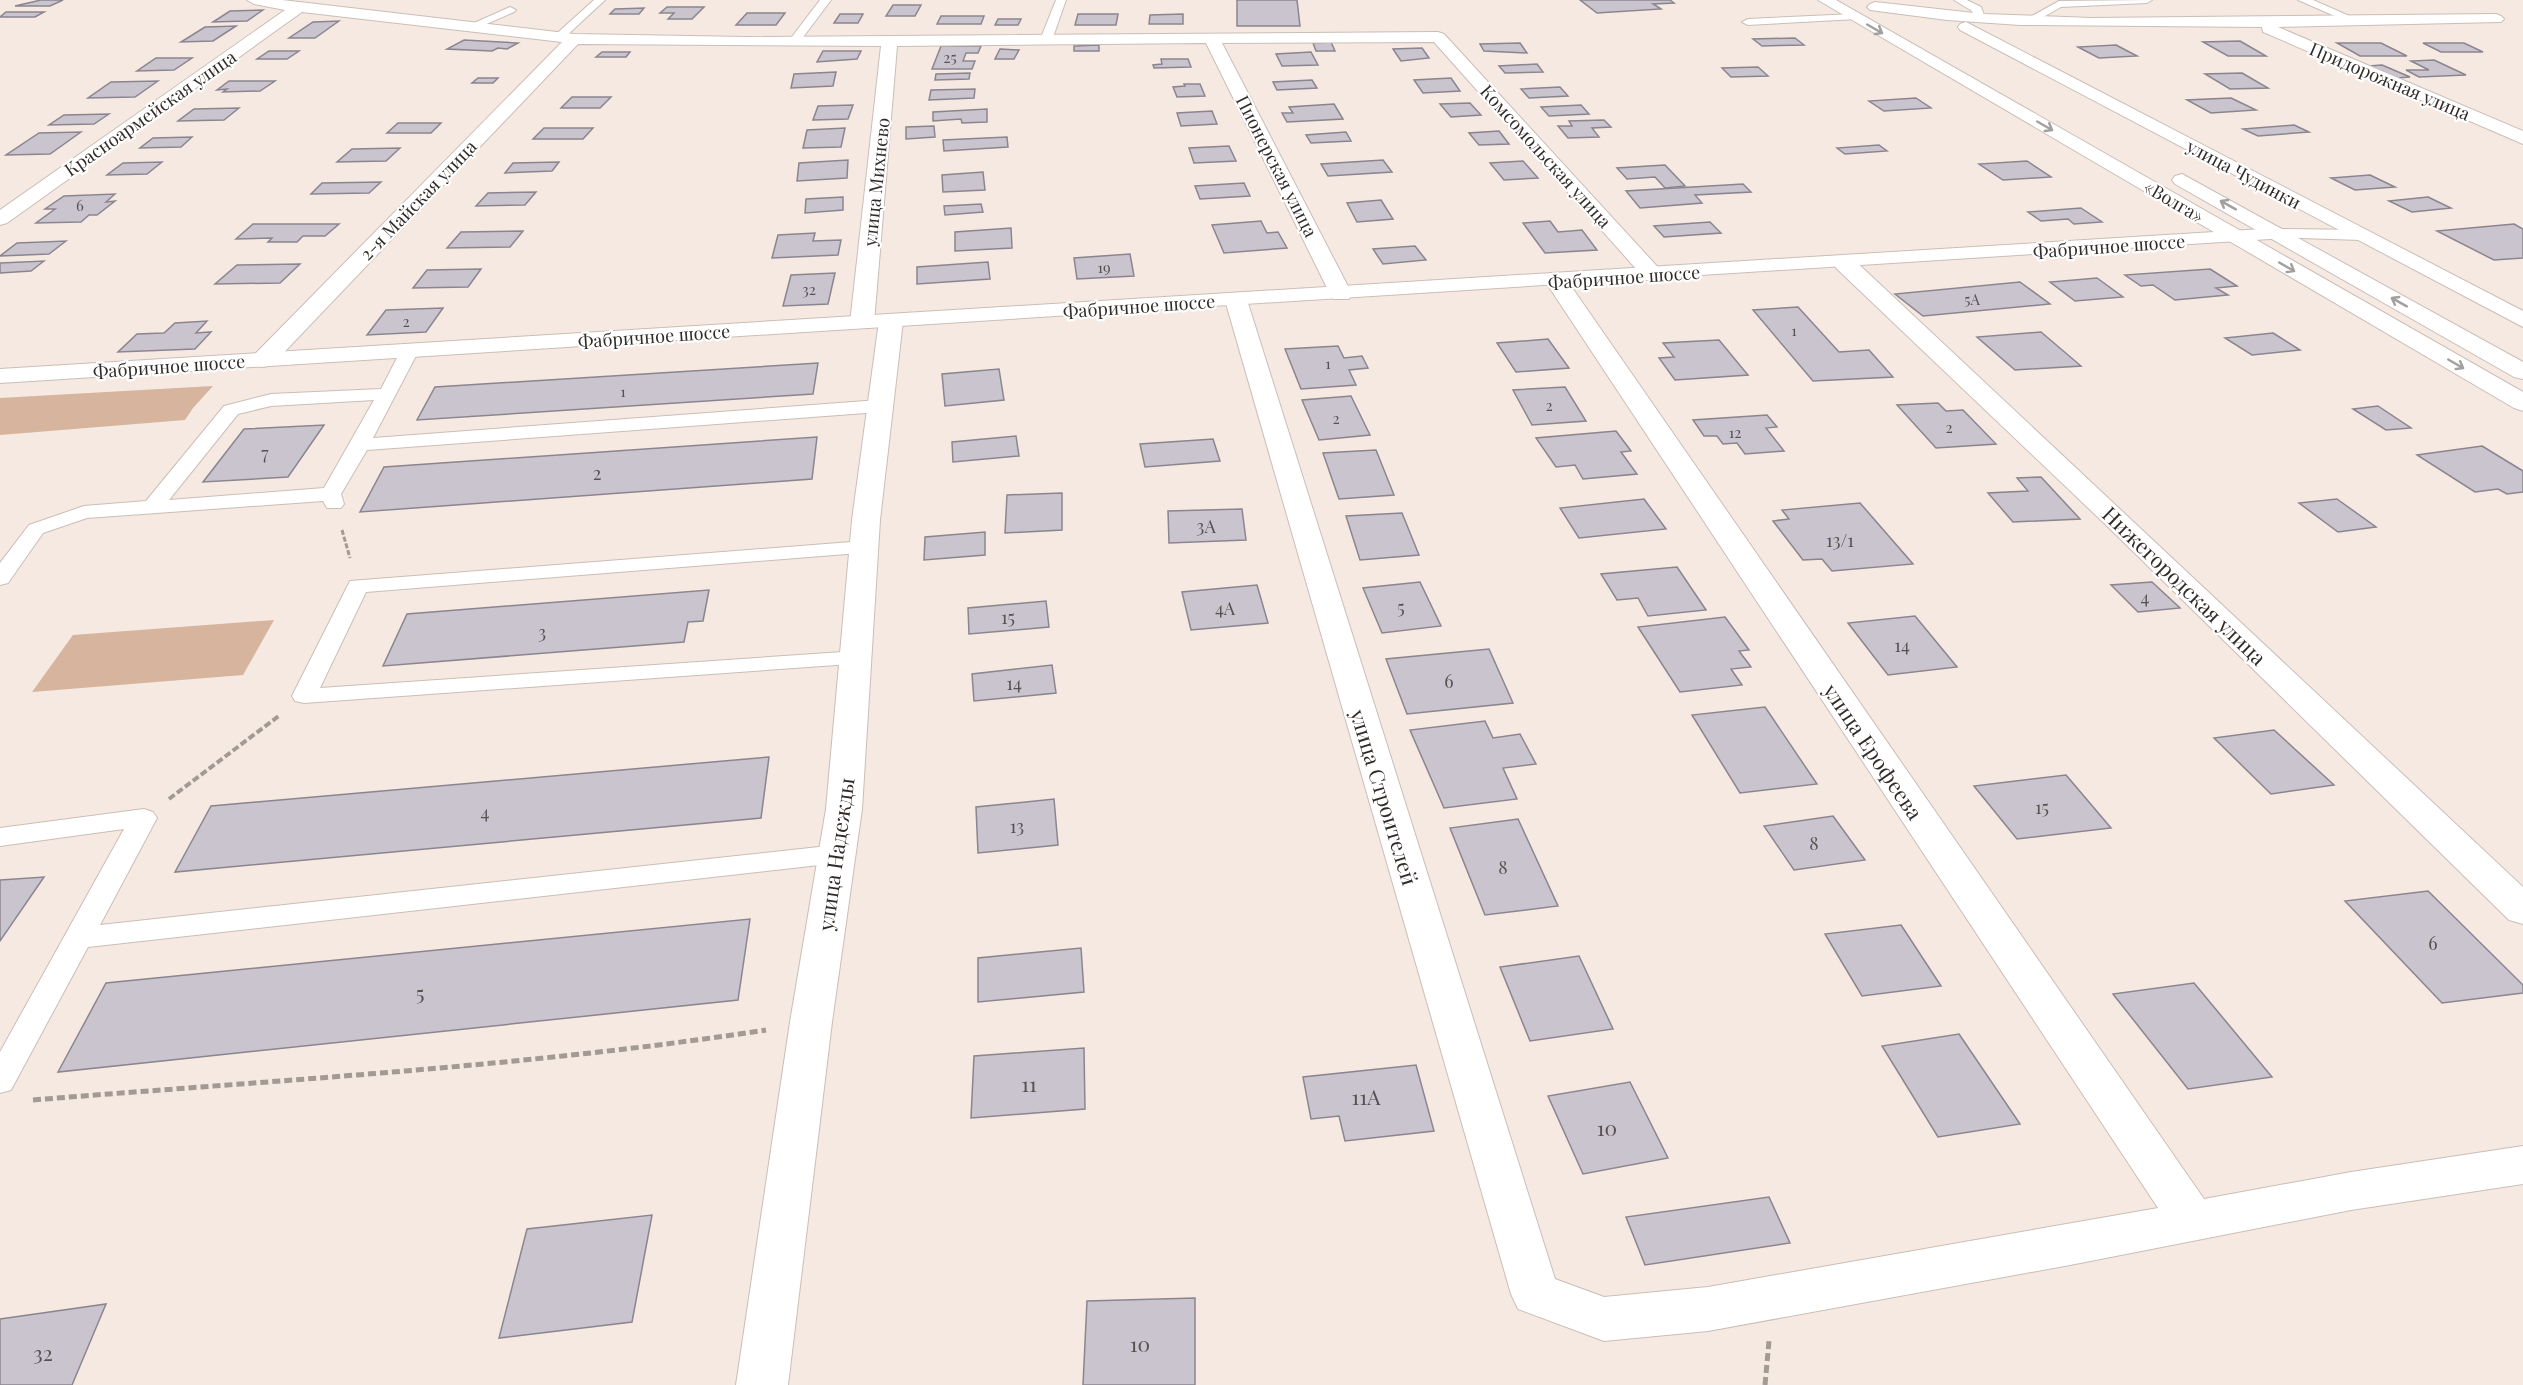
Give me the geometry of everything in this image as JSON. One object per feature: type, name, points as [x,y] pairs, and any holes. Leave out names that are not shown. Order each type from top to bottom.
[{"type":"main road","points":[[254,0],[304,3],[566,39],[794,42],[1212,39]]},
{"type":"main road","name":"«Волга»","points":[[1825,0],[1864,8],[1915,30]]},
{"type":"main road","name":"Красноармейская улица","points":[[0,219],[304,3]]},
{"type":"main road","points":[[1864,8],[1968,28],[2027,22],[2256,23],[2496,19]]},
{"type":"main road","name":"«Волга»","points":[[1864,8],[2236,237],[2523,404]]},
{"type":"main road","name":"Придорожная улица","points":[[2256,23],[2523,138]]},
{"type":"main road","name":"улица Чудинки","points":[[1968,28],[2523,321]]},
{"type":"main road","name":"Комсомольская улица","points":[[1212,39],[1438,37],[1654,275]]},
{"type":"main road","name":"2-я Майская улица","points":[[263,360],[566,39]]},
{"type":"main road","name":"Пионерская улица","points":[[1212,39],[1341,294]]},
{"type":"main road","name":"улица Михнево","points":[[877,322],[889,42]]},
{"type":"main road","name":"«Волга»","points":[[2169,173],[2523,372]]},
{"type":"main road","name":"Фабричное шоссе","points":[[0,376],[1654,275],[2279,234]]},
{"type":"main road","name":"Нижегородская улица","points":[[1844,263],[2122,525],[2523,910]]},
{"type":"main road","name":"улица Ерофеева","points":[[1556,281],[2192,1220]]},
{"type":"main road","name":"улица Строителей","points":[[1236,300],[1535,1294],[1604,1319],[1708,1309],[2070,1245],[2192,1220]]},
{"type":"main road","name":"улица Надежды","points":[[762,1385],[811,1022],[844,809],[864,547],[879,406],[877,322]]},
{"type":"main road","points":[[2192,1220],[2352,1191],[2523,1165]]},
{"type":"lane","points":[[566,39],[600,0]]},
{"type":"lane","points":[[794,42],[826,0]]},
{"type":"lane","points":[[1046,40],[1061,0]]},
{"type":"lane","points":[[1959,0],[1977,9],[1968,28]]},
{"type":"lane","points":[[2027,22],[2059,4],[2147,0]]},
{"type":"lane","points":[[2303,0],[2357,22]]},
{"type":"lane","points":[[1748,22],[1864,8]]},
{"type":"lane","points":[[471,27],[510,10]]},
{"type":"lane","points":[[2279,234],[2361,235]]},
{"type":"lane","points":[[0,578],[36,529],[84,512],[333,499],[385,394],[409,352]]},
{"type":"lane","points":[[152,507],[231,410],[271,400],[385,394]]},
{"type":"lane","points":[[360,445],[879,406]]},
{"type":"lane","points":[[304,696],[358,586],[864,547]]},
{"type":"lane","points":[[304,696],[857,658]]},
{"type":"lane","points":[[0,837],[144,818]]},
{"type":"lane","points":[[0,1081],[11,1042],[77,938],[144,818]]},
{"type":"lane","points":[[77,938],[837,854]]},
{"type":"path","points":[[333,499],[358,586]]},
{"type":"path","points":[[144,818],[304,696]]},
{"type":"path","points":[[29,1101],[455,1066],[663,1046],[811,1022]]},
{"type":"shaded area","points":[[213,386],[185,420],[0,435],[0,398]]},
{"type":"shaded area","points":[[274,620],[243,675],[32,692],[73,635]]},
{"type":"building","points":[[41,0],[63,0],[50,6],[15,6]]},
{"type":"building","points":[[1237,0],[1297,0],[1300,26],[1237,26]]},
{"type":"building","points":[[1580,0],[1670,0],[1674,3],[1653,4],[1661,9],[1597,13]]},
{"type":"building","points":[[893,5],[921,5],[915,16],[886,16]]},
{"type":"building","points":[[667,7],[704,7],[692,19],[668,19],[674,13],[660,13]]},
{"type":"building","points":[[644,8],[639,14],[610,14],[615,9]]},
{"type":"building","points":[[263,10],[247,21],[213,22],[230,11]]},
{"type":"building","points":[[6,12],[44,12],[35,17],[0,17]]},
{"type":"building","points":[[747,13],[785,13],[776,25],[736,25]]},
{"type":"building","points":[[840,14],[863,14],[858,23],[834,23]]},
{"type":"building","points":[[1078,14],[1118,14],[1116,25],[1075,25]]},
{"type":"building","points":[[1183,14],[1183,24],[1149,24],[1150,15]]},
{"type":"building","points":[[941,16],[984,16],[981,24],[937,24]]},
{"type":"building","points":[[998,19],[1021,19],[1018,25],[995,25]]},
{"type":"building","points":[[339,21],[315,38],[289,38],[313,22]]},
{"type":"building","points":[[236,26],[213,41],[181,42],[205,27]]},
{"type":"building","points":[[1795,38],[1804,45],[1762,46],[1753,39]]},
{"type":"building","points":[[464,40],[518,43],[507,49],[498,48],[492,51],[447,49]]},
{"type":"building","points":[[2240,41],[2266,56],[2228,56],[2203,42]]},
{"type":"building","points":[[1331,42],[1335,51],[1316,51],[1313,43]]},
{"type":"building","points":[[1520,43],[1527,53],[1484,51],[1480,44]]},
{"type":"building","points":[[2337,43],[2381,43],[2407,56],[2360,56]]},
{"type":"building","points":[[2423,43],[2464,43],[2483,52],[2441,52]]},
{"type":"building","points":[[1099,45],[1099,51],[1074,51],[1074,46]]},
{"type":"building","points":[[2116,45],[2137,56],[2099,58],[2078,47]]},
{"type":"building","points":[[941,46],[981,46],[978,53],[966,53],[963,61],[975,61],[972,69],[932,69]]},
{"type":"building","points":[[1422,48],[1429,58],[1401,61],[1393,49]]},
{"type":"building","points":[[1000,49],[1019,50],[1014,59],[995,59]]},
{"type":"building","points":[[269,51],[299,51],[287,59],[257,59]]},
{"type":"building","points":[[823,51],[861,51],[857,59],[817,62]]},
{"type":"building","points":[[602,52],[630,52],[626,57],[596,57]]},
{"type":"building","points":[[1311,52],[1318,65],[1282,66],[1276,54]]},
{"type":"building","points":[[156,58],[192,58],[174,70],[137,71]]},
{"type":"building","points":[[1161,59],[1188,59],[1191,67],[1154,68],[1153,65],[1162,64]]},
{"type":"building","points":[[2434,60],[2466,75],[2419,77],[2406,70],[2429,70],[2411,61]]},
{"type":"building","points":[[1537,64],[1543,72],[1505,73],[1499,66]]},
{"type":"building","points":[[2382,65],[2410,77],[2396,78],[2368,66]]},
{"type":"building","points":[[1758,67],[1768,76],[1731,77],[1722,68]]},
{"type":"building","points":[[836,72],[833,86],[791,88],[794,74]]},
{"type":"building","points":[[970,73],[969,79],[935,80],[936,74]]},
{"type":"building","points":[[2242,73],[2268,88],[2230,89],[2205,74]]},
{"type":"building","points":[[478,78],[498,78],[493,83],[472,83]]},
{"type":"building","points":[[1451,78],[1460,91],[1423,93],[1414,80]]},
{"type":"building","points":[[1312,80],[1317,88],[1277,90],[1273,82]]},
{"type":"building","points":[[158,81],[135,97],[88,98],[111,82]]},
{"type":"building","points":[[229,81],[275,81],[260,91],[223,92],[227,89],[217,90]]},
{"type":"building","points":[[1184,84],[1200,84],[1205,96],[1177,97],[1173,87],[1185,86]]},
{"type":"building","points":[[1560,87],[1568,96],[1529,98],[1521,89]]},
{"type":"building","points":[[975,89],[974,98],[929,100],[931,90]]},
{"type":"building","points":[[572,97],[611,97],[600,108],[561,108]]},
{"type":"building","points":[[1916,98],[1931,108],[1884,111],[1869,101]]},
{"type":"building","points":[[2231,98],[2256,110],[2211,113],[2187,100]]},
{"type":"building","points":[[1470,103],[1481,115],[1451,117],[1440,104]]},
{"type":"building","points":[[1334,104],[1343,119],[1287,122],[1282,113],[1293,113],[1289,107]]},
{"type":"building","points":[[853,105],[848,119],[813,120],[818,106]]},
{"type":"building","points":[[1581,105],[1589,114],[1549,116],[1541,107]]},
{"type":"building","points":[[239,108],[224,120],[178,121],[194,109]]},
{"type":"building","points":[[987,109],[987,122],[962,123],[961,119],[933,121],[933,112]]},
{"type":"building","points":[[1212,111],[1217,124],[1181,126],[1177,113]]},
{"type":"building","points":[[109,114],[94,124],[49,125],[64,115]]},
{"type":"building","points":[[1604,120],[1611,127],[1592,128],[1599,137],[1568,138],[1558,126],[1572,126],[1569,121]]},
{"type":"building","points":[[398,123],[441,123],[431,133],[387,133]]},
{"type":"building","points":[[2294,125],[2309,132],[2258,136],[2243,129]]},
{"type":"building","points":[[934,126],[935,137],[906,139],[906,127]]},
{"type":"building","points":[[544,128],[593,128],[583,139],[533,139]]},
{"type":"building","points":[[845,128],[841,147],[803,148],[807,130]]},
{"type":"building","points":[[1499,131],[1509,144],[1479,145],[1469,133]]},
{"type":"building","points":[[81,132],[50,154],[6,155],[39,133]]},
{"type":"building","points":[[1346,132],[1351,141],[1311,143],[1306,135]]},
{"type":"building","points":[[192,137],[181,147],[140,148],[153,138]]},
{"type":"building","points":[[1007,137],[1008,147],[944,151],[943,140]]},
{"type":"building","points":[[1879,145],[1887,151],[1845,154],[1837,148]]},
{"type":"building","points":[[1229,146],[1236,161],[1194,163],[1189,148]]},
{"type":"building","points":[[400,148],[386,161],[337,162],[352,149]]},
{"type":"building","points":[[848,160],[847,178],[797,181],[799,163]]},
{"type":"building","points":[[1383,160],[1392,172],[1328,176],[1321,164]]},
{"type":"building","points":[[1523,161],[1538,178],[1504,180],[1490,163]]},
{"type":"building","points":[[2027,161],[2051,177],[2003,180],[1979,164]]},
{"type":"building","points":[[162,162],[147,174],[107,175],[123,163]]},
{"type":"building","points":[[559,162],[552,171],[505,173],[513,163]]},
{"type":"building","points":[[1665,165],[1685,186],[1665,188],[1655,177],[1627,179],[1617,168]]},
{"type":"building","points":[[983,172],[985,190],[943,192],[942,175]]},
{"type":"building","points":[[2370,175],[2395,187],[2355,190],[2331,178]]},
{"type":"building","points":[[381,182],[369,193],[311,194],[322,183]]},
{"type":"building","points":[[1244,183],[1250,196],[1200,199],[1195,186]]},
{"type":"building","points":[[1743,184],[1751,192],[1695,195],[1702,203],[1640,208],[1626,191]]},
{"type":"building","points":[[536,192],[525,205],[476,206],[488,193]]},
{"type":"building","points":[[115,194],[106,202],[115,201],[97,215],[89,215],[81,222],[36,223],[55,209],[45,209],[64,196]]},
{"type":"building","points":[[843,197],[843,210],[805,213],[806,199]]},
{"type":"building","points":[[2428,197],[2451,208],[2412,212],[2389,201]]},
{"type":"building","points":[[1381,200],[1393,219],[1357,222],[1347,203]]},
{"type":"building","points":[[981,204],[983,212],[945,215],[944,206]]},
{"type":"building","points":[[2081,208],[2102,222],[2074,224],[2068,219],[2041,221],[2028,212]]},
{"type":"building","points":[[1261,221],[1267,233],[1278,232],[1287,248],[1224,253],[1212,225]]},
{"type":"building","points":[[1550,221],[1558,232],[1582,230],[1597,250],[1545,253],[1523,223]]},
{"type":"building","points":[[1710,222],[1721,233],[1664,237],[1654,226]]},
{"type":"building","points":[[253,224],[339,224],[325,236],[303,236],[297,242],[268,242],[272,238],[236,239]]},
{"type":"building","points":[[2514,224],[2523,229],[2523,258],[2494,260],[2437,231]]},
{"type":"building","points":[[1011,228],[1012,248],[955,251],[955,232]]},
{"type":"building","points":[[523,231],[510,247],[447,248],[461,232]]},
{"type":"building","points":[[815,233],[813,241],[841,240],[838,255],[772,258],[778,235]]},
{"type":"building","points":[[66,241],[49,254],[0,256],[17,243]]},
{"type":"building","points":[[1415,246],[1426,260],[1383,264],[1373,249]]},
{"type":"building","points":[[1130,254],[1134,276],[1077,279],[1074,258]]},
{"type":"building","points":[[44,261],[31,271],[0,273],[0,263]]},
{"type":"building","points":[[988,262],[990,279],[917,284],[917,267]]},
{"type":"building","points":[[300,264],[280,283],[215,284],[237,265]]},
{"type":"building","points":[[481,269],[468,287],[413,288],[427,270]]},
{"type":"building","points":[[2210,269],[2237,286],[2216,288],[2228,295],[2175,300],[2153,285],[2141,286],[2125,275]]},
{"type":"building","points":[[835,273],[828,304],[783,306],[791,275]]},
{"type":"building","points":[[2097,278],[2123,297],[2075,301],[2050,282]]},
{"type":"building","points":[[2020,282],[2050,304],[1923,316],[1895,294]]},
{"type":"building","points":[[1798,307],[1839,352],[1869,350],[1893,377],[1813,381],[1753,310]]},
{"type":"building","points":[[443,308],[426,332],[367,335],[386,310]]},
{"type":"building","points":[[207,321],[196,333],[211,332],[195,349],[118,352],[137,334],[164,333],[175,323]]},
{"type":"building","points":[[2041,332],[2081,366],[2015,370],[1977,337]]},
{"type":"building","points":[[2273,333],[2300,350],[2252,355],[2225,338]]},
{"type":"building","points":[[1548,339],[1569,368],[1516,372],[1497,343]]},
{"type":"building","points":[[1719,340],[1748,375],[1675,380],[1659,358],[1674,357],[1663,343]]},
{"type":"building","points":[[1338,346],[1344,358],[1362,356],[1368,368],[1349,370],[1356,385],[1301,389],[1285,349]]},
{"type":"building","points":[[818,363],[813,394],[417,420],[435,387]]},
{"type":"building","points":[[999,369],[1004,400],[945,406],[942,374]]},
{"type":"building","points":[[1565,387],[1586,421],[1532,425],[1513,390]]},
{"type":"building","points":[[1351,396],[1370,435],[1319,440],[1302,400]]},
{"type":"building","points":[[1938,403],[1946,411],[1963,410],[1996,444],[1936,448],[1897,405]]},
{"type":"building","points":[[2378,406],[2411,428],[2386,430],[2353,409]]},
{"type":"building","points":[[1767,415],[1777,427],[1766,428],[1784,451],[1745,454],[1737,443],[1723,444],[1717,436],[1704,436],[1693,420]]},
{"type":"building","points":[[324,425],[288,477],[203,482],[244,429]]},
{"type":"building","points":[[1616,431],[1631,451],[1621,452],[1637,474],[1583,479],[1575,465],[1556,467],[1536,438]]},
{"type":"building","points":[[1016,436],[1019,456],[953,462],[952,442]]},
{"type":"building","points":[[817,437],[812,479],[360,512],[384,467]]},
{"type":"building","points":[[1213,439],[1220,461],[1145,467],[1140,444]]},
{"type":"building","points":[[2482,446],[2523,471],[2523,492],[2507,494],[2498,489],[2475,492],[2417,455]]},
{"type":"building","points":[[1376,450],[1394,495],[1339,499],[1323,453]]},
{"type":"building","points":[[2041,477],[2080,519],[2013,522],[1988,493],[2028,491],[2017,478]]},
{"type":"building","points":[[1062,493],[1062,530],[1005,533],[1007,495]]},
{"type":"building","points":[[1644,499],[1666,529],[1579,538],[1560,508]]},
{"type":"building","points":[[2337,499],[2376,527],[2338,532],[2299,503]]},
{"type":"building","points":[[1860,503],[1913,564],[1832,571],[1822,559],[1803,560],[1773,521],[1789,519],[1782,510]]},
{"type":"building","points":[[1242,509],[1246,540],[1169,543],[1168,511]]},
{"type":"building","points":[[1402,513],[1419,555],[1360,560],[1346,516]]},
{"type":"building","points":[[985,532],[985,555],[924,560],[925,537]]},
{"type":"building","points":[[1677,567],[1706,610],[1648,616],[1638,598],[1617,600],[1601,574]]},
{"type":"building","points":[[1420,582],[1441,626],[1382,633],[1363,588]]},
{"type":"building","points":[[2152,582],[2180,608],[2138,612],[2111,585]]},
{"type":"building","points":[[1257,585],[1268,623],[1191,630],[1182,592]]},
{"type":"building","points":[[709,590],[703,621],[688,622],[684,642],[383,666],[407,614]]},
{"type":"building","points":[[1046,601],[1049,627],[969,634],[968,608]]},
{"type":"building","points":[[1915,616],[1957,667],[1888,675],[1848,623]]},
{"type":"building","points":[[1725,617],[1749,650],[1739,651],[1751,667],[1731,669],[1742,685],[1680,692],[1638,627]]},
{"type":"building","points":[[1489,649],[1513,703],[1407,714],[1386,659]]},
{"type":"building","points":[[1052,665],[1056,693],[974,701],[972,674]]},
{"type":"building","points":[[1765,707],[1817,784],[1740,793],[1692,715]]},
{"type":"building","points":[[1485,721],[1493,738],[1520,734],[1536,764],[1503,768],[1517,799],[1444,808],[1410,730]]},
{"type":"building","points":[[2274,730],[2334,785],[2271,794],[2214,738]]},
{"type":"building","points":[[769,757],[761,818],[175,872],[211,806]]},
{"type":"building","points":[[2066,775],[2111,828],[2017,839],[1974,786]]},
{"type":"building","points":[[1054,799],[1058,845],[978,853],[976,807]]},
{"type":"building","points":[[1833,816],[1865,860],[1794,870],[1764,826]]},
{"type":"building","points":[[1518,819],[1558,906],[1485,915],[1450,828]]},
{"type":"building","points":[[44,877],[0,941],[0,880]]},
{"type":"building","points":[[2428,891],[2523,985],[2523,993],[2442,1003],[2345,901]]},
{"type":"building","points":[[750,919],[738,1000],[58,1072],[106,983]]},
{"type":"building","points":[[1901,925],[1941,986],[1862,996],[1825,934]]},
{"type":"building","points":[[1081,948],[1084,992],[978,1002],[978,958]]},
{"type":"building","points":[[1579,956],[1613,1029],[1530,1041],[1500,967]]},
{"type":"building","points":[[2194,983],[2272,1077],[2188,1089],[2113,994]]},
{"type":"building","points":[[1959,1034],[2020,1124],[1938,1137],[1882,1046]]},
{"type":"building","points":[[1084,1048],[1085,1109],[971,1118],[974,1056]]},
{"type":"building","points":[[1416,1065],[1434,1131],[1345,1141],[1339,1116],[1311,1119],[1303,1077]]},
{"type":"building","points":[[1630,1082],[1668,1158],[1583,1174],[1548,1096]]},
{"type":"building","points":[[1769,1197],[1790,1243],[1645,1265],[1626,1217]]},
{"type":"building","points":[[652,1215],[632,1322],[499,1338],[527,1229]]},
{"type":"building","points":[[1195,1298],[1195,1385],[1083,1385],[1087,1301]]},
{"type":"building","points":[[106,1304],[72,1385],[0,1385],[0,1319]]}]
